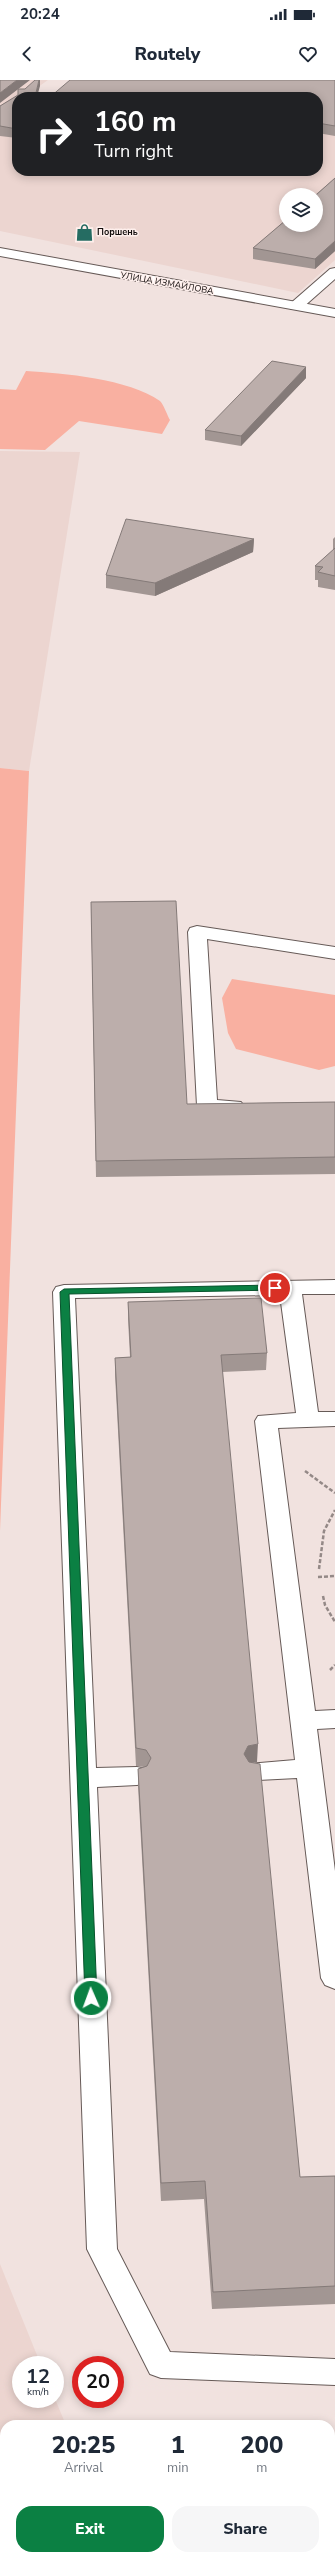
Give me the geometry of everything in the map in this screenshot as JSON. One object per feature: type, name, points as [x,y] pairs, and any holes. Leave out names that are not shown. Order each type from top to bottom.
[{"type":"main road","name":"УЛИЦА ИЗМАЙЛОВА","points":[[0,252],[335,313]]},
{"type":"main road","points":[[296,306],[329,283],[335,272]]},
{"type":"main road","points":[[252,1105],[207,1106],[197,932],[335,953]]},
{"type":"main road","points":[[335,1287],[64,1292],[82,1778],[102,2249],[161,2366],[335,2372]]},
{"type":"main road","points":[[290,1288],[308,1420]]},
{"type":"main road","points":[[335,1419],[266,1421],[310,1768],[330,1907],[335,1978]]},
{"type":"main road","points":[[304,1720],[335,1719]]},
{"type":"main road","points":[[258,1771],[310,1768]]},
{"type":"main road","points":[[82,1778],[137,1776]]},
{"type":"path","points":[[320,1584],[318,1577],[324,1531],[335,1510]]},
{"type":"path","points":[[321,1591],[325,1605],[335,1622]]},
{"type":"shaded area","points":[[0,80],[48,80],[31,92],[12,92],[12,102],[0,114]]},
{"type":"shaded area","points":[[335,80],[335,260],[298,293],[0,231],[0,136],[12,127],[12,176],[323,176],[323,92]]},
{"type":"shaded area","points":[[26,371],[58,373],[95,378],[131,387],[147,393],[160,401],[170,420],[162,434],[79,421],[45,450],[0,449],[0,389],[16,390]]},
{"type":"shaded area","points":[[0,451],[80,452],[29,771],[0,768]]},
{"type":"shaded area","points":[[0,768],[29,771],[0,1531]]},
{"type":"shaded area","points":[[232,979],[335,995],[335,1066],[319,1070],[236,1049],[228,1033],[222,998]]},
{"type":"shaded area","points":[[0,2264],[37,2356],[12,2356],[12,2408],[59,2408],[64,2420],[0,2420]]},
{"type":"building","points":[[0,80],[17,80],[0,93]]},
{"type":"building","points":[[35,80],[39,80],[36,92],[18,92],[18,89],[25,89]]},
{"type":"building","points":[[70,80],[335,80],[335,126],[323,124],[323,92],[56,92]]},
{"type":"building","points":[[12,99],[12,128],[0,126],[0,106]]},
{"type":"building","points":[[335,178],[335,241],[315,259],[253,248],[279,226],[279,232],[323,232],[323,189]]},
{"type":"building","points":[[272,361],[306,367],[241,436],[205,430]]},
{"type":"building","points":[[126,519],[254,539],[155,583],[106,575]]},
{"type":"building","points":[[335,548],[335,576],[318,572],[323,567],[315,566]]},
{"type":"building","points":[[176,901],[187,1104],[335,1102],[335,1157],[96,1161],[91,902]]},
{"type":"building","points":[[261,1298],[267,1353],[221,1355],[258,1744],[248,1746],[244,1754],[249,1762],[260,1764],[300,2177],[335,2176],[335,2286],[213,2292],[205,2181],[161,2183],[138,1769],[147,1766],[151,1758],[146,1750],[136,1748],[115,1358],[131,1357],[128,1302]]},
{"type":"place","name":"Поршень","points":[[84,232]]},
{"type":"route","points":[[91,1998],[64,1292],[275,1288]]}]
